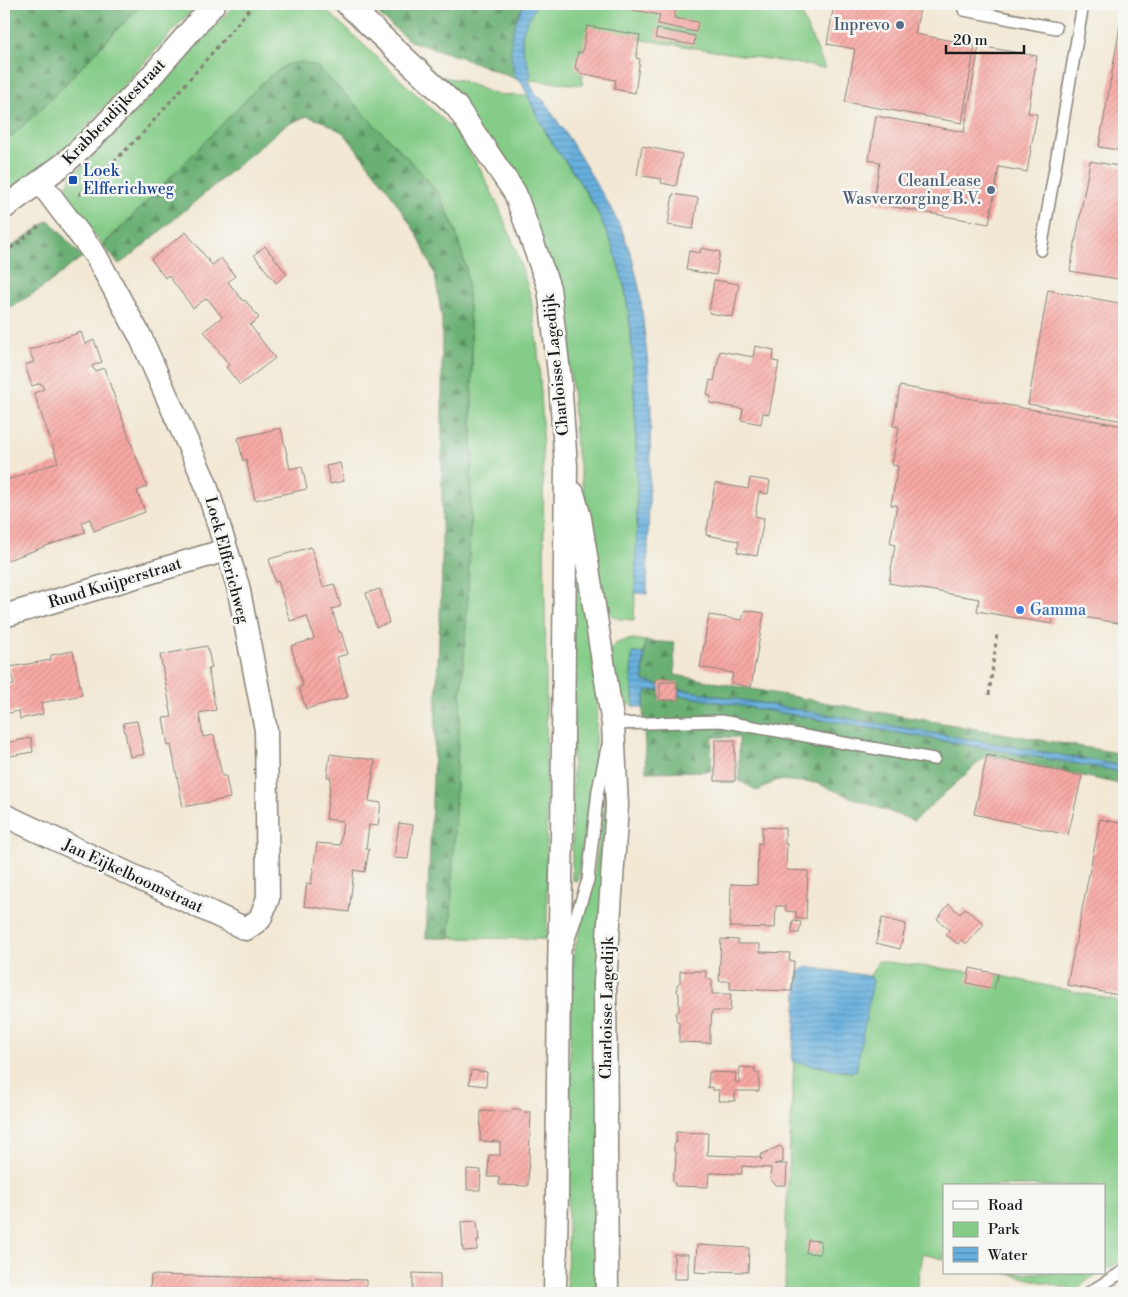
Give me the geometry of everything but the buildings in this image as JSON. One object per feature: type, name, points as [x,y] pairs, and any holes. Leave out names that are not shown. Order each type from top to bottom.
[{"type":"street","name":"Krabbendijkestraat","points":[[4,208],[65,163],[95,136],[214,4]]},
{"type":"street","name":"Charloisse Lagedijk","points":[[361,8],[456,106],[515,193],[549,288],[560,381],[566,466],[555,1293]]},
{"type":"street","name":"Loek Elfferichweg","points":[[40,182],[96,256],[140,336],[205,482],[238,586],[266,730],[268,898],[260,919]]},
{"type":"street","name":"Charloisse Lagedijk","points":[[566,466],[580,518],[613,724],[617,806],[605,982],[607,1293]]},
{"type":"street","name":"Ruud Kuijperstraat","points":[[4,616],[226,550]]},
{"type":"street","name":"Jan Eijkelboomstraat","points":[[4,815],[246,929],[260,919]]},
{"type":"lane","points":[[965,4],[964,10],[1056,28]]},
{"type":"lane","points":[[1041,250],[1083,4]]},
{"type":"lane","points":[[613,724],[721,721],[934,759]]},
{"type":"lane","name":"Charloisse Lagedijk","points":[[559,971],[588,880],[598,790],[613,724]]},
{"type":"lane","points":[[1090,1293],[1124,1272]]},
{"type":"path","points":[[4,253],[89,186],[144,132],[254,4]]},
{"type":"path","points":[[989,695],[997,634]]},
{"type":"green space","points":[[4,4],[142,4],[45,105],[4,143]]},
{"type":"green space","points":[[142,4],[197,4],[79,135],[34,173],[4,194],[4,143],[45,105]]},
{"type":"green space","points":[[235,4],[320,4],[453,129],[478,165],[498,205],[516,250],[531,298],[538,351],[542,410],[547,939],[450,938],[457,760],[468,596],[472,452],[472,350],[466,268],[455,229],[439,194],[418,169],[318,67],[111,236],[103,246],[68,199],[67,185],[71,177],[164,83]]},
{"type":"green space","points":[[393,4],[524,4],[518,15],[521,81],[463,58],[410,41],[379,15]]},
{"type":"green space","points":[[537,4],[797,4],[825,68],[587,31],[582,85],[529,80],[522,38],[525,25]]},
{"type":"green space","points":[[302,62],[318,67],[418,169],[439,194],[455,229],[466,268],[472,350],[472,452],[468,596],[457,760],[450,938],[426,938],[442,570],[442,319],[435,275],[418,236],[387,188],[344,133],[324,122],[307,116],[284,126],[131,256],[119,264],[103,246],[267,78],[288,64]]},
{"type":"green space","points":[[437,76],[460,80],[494,94],[528,96],[548,136],[595,208],[613,247],[627,301],[632,356],[637,506],[634,620],[615,618],[609,613],[603,603],[576,447],[572,387],[555,274]]},
{"type":"green space","points":[[49,220],[82,257],[41,289],[4,311],[4,252]]},
{"type":"green space","points":[[574,529],[596,676],[597,709],[594,771],[577,881],[572,880]]},
{"type":"green space","points":[[633,639],[645,641],[644,654],[633,653],[631,675],[634,707],[624,701],[613,675],[609,650],[617,643]]},
{"type":"green space","points":[[645,641],[674,643],[675,675],[1124,754],[1124,766],[678,689],[677,682],[660,682],[659,685],[644,681],[643,678]]},
{"type":"green space","points":[[648,690],[659,691],[660,700],[678,700],[678,695],[1124,772],[1124,785],[987,755],[914,821],[817,783],[777,780],[758,791],[739,781],[739,737],[712,737],[711,771],[646,772],[643,708]]},
{"type":"green space","points":[[607,789],[596,1293],[567,1293],[571,984],[574,952],[594,876]]},
{"type":"green space","points":[[878,961],[991,974],[1124,1002],[1124,1259],[1106,1270],[1106,1184],[943,1184],[943,1259],[922,1254],[916,1293],[785,1293],[786,1221],[794,1062],[851,1072],[873,981],[870,976]]},
{"type":"green space","points":[[1009,1274],[1098,1274],[1085,1283],[1079,1291]]},
{"type":"water","points":[[524,4],[537,4],[525,26],[522,37],[522,47],[531,73],[529,80],[534,92],[544,101],[570,140],[609,205],[622,230],[632,258],[640,292],[651,409],[647,594],[635,593],[637,512],[636,428],[631,330],[625,289],[613,247],[596,208],[572,170],[555,148],[537,116],[521,81],[515,77],[511,57],[512,39],[513,31]]},
{"type":"water","points":[[632,653],[644,654],[644,681],[659,685],[659,691],[651,690],[646,692],[643,708],[634,707],[631,675]]},
{"type":"water","points":[[678,689],[1124,766],[1124,772],[678,695]]},
{"type":"water","points":[[807,967],[870,976],[873,981],[856,1070],[851,1072],[794,1062],[792,1058],[799,971]]},
{"type":"place","name":"Inprevo","points":[[900,25]]},
{"type":"place","name":"Loek Elfferichweg","points":[[73,180]]},
{"type":"place","name":"CleanLease Wasverzorging B.V.","points":[[991,190]]},
{"type":"place","name":"Gamma","points":[[1020,610]]}]
